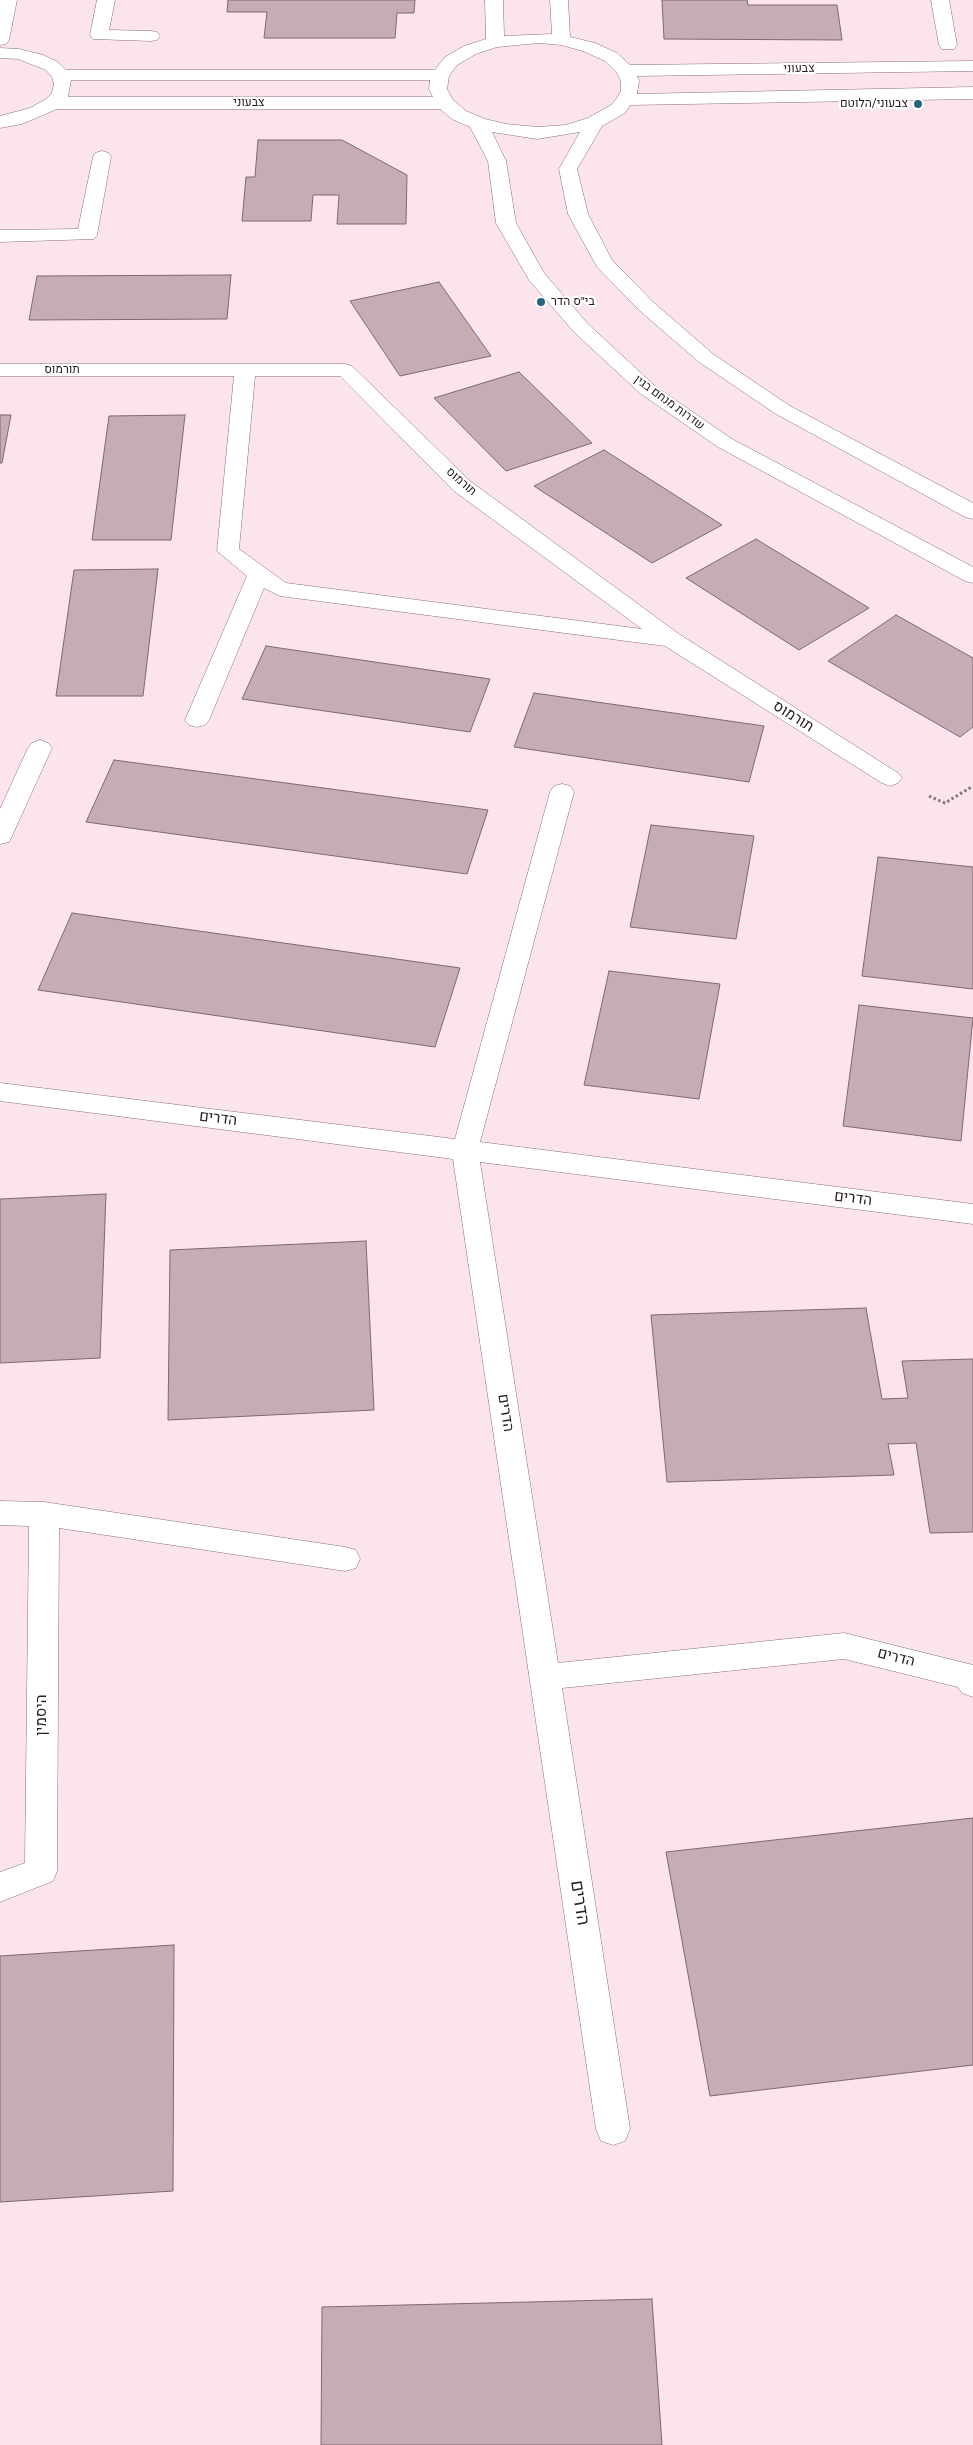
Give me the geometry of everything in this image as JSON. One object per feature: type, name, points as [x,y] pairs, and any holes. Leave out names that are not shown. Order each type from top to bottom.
[{"type":"street","points":[[0,40],[8,0]]},
{"type":"street","points":[[106,0],[99,35],[150,36]]},
{"type":"street","points":[[494,0],[495,42]]},
{"type":"street","points":[[559,0],[561,40]]},
{"type":"street","points":[[940,0],[948,45]]},
{"type":"street","points":[[516,38],[561,40],[589,47],[612,57],[625,71],[630,86],[626,100],[618,109],[595,122],[567,130],[537,133],[506,130],[478,124],[459,114],[445,103],[438,89],[440,74],[451,61],[470,50],[516,38]]},
{"type":"street","points":[[0,53],[37,59],[52,66],[61,75],[63,84],[61,94],[53,102],[37,112],[0,122]]},
{"type":"street","name":"צבעוני","points":[[625,71],[973,66]]},
{"type":"street","name":"צבעוני","points":[[61,75],[440,74]]},
{"type":"street","name":"צבעוני","points":[[626,100],[973,93]]},
{"type":"street","name":"צבעוני","points":[[53,102],[445,103]]},
{"type":"street","points":[[595,122],[568,169],[578,214],[604,263],[646,306],[706,358],[783,410],[973,512]]},
{"type":"street","name":"שדרות מנחם בגין","points":[[478,124],[498,160],[506,223],[536,276],[581,328],[641,384],[725,443],[973,576]]},
{"type":"street","points":[[0,236],[87,235],[102,157]]},
{"type":"street","name":"תורמוס","points":[[0,370],[345,370],[462,486],[671,639],[890,778]]},
{"type":"street","name":"תורמוס","points":[[245,370],[228,550],[280,589],[671,639]]},
{"type":"street","points":[[197,720],[259,574]]},
{"type":"street","points":[[0,836],[40,748]]},
{"type":"street","points":[[465,1150],[562,792]]},
{"type":"street","name":"הדרים","points":[[0,1092],[973,1214]]},
{"type":"street","name":"הדרים","points":[[465,1150],[613,2130]]},
{"type":"street","points":[[0,1513],[44,1514],[345,1560]]},
{"type":"street","name":"היסמין","points":[[0,1887],[41,1871],[44,1514]]},
{"type":"street","name":"הדרים","points":[[545,1677],[844,1646],[968,1676],[973,1684]]},
{"type":"building","points":[[228,0],[415,0],[414,13],[397,13],[395,38],[264,38],[267,12],[227,12]]},
{"type":"building","points":[[662,0],[747,0],[748,5],[837,5],[842,40],[664,39]]},
{"type":"building","points":[[258,140],[342,140],[407,175],[406,224],[337,224],[339,195],[313,195],[311,221],[242,221],[246,177],[255,177]]},
{"type":"building","points":[[231,275],[227,319],[29,320],[37,276]]},
{"type":"building","points":[[439,282],[491,356],[400,376],[350,301]]},
{"type":"building","points":[[519,372],[592,443],[506,471],[434,398]]},
{"type":"building","points":[[0,415],[11,415],[2,463],[0,463]]},
{"type":"building","points":[[185,415],[171,540],[92,540],[109,416]]},
{"type":"building","points":[[604,450],[722,525],[652,563],[534,486]]},
{"type":"building","points":[[756,539],[869,608],[799,650],[686,578]]},
{"type":"building","points":[[158,569],[143,696],[56,696],[74,570]]},
{"type":"building","points":[[896,615],[973,658],[973,727],[960,737],[828,661]]},
{"type":"building","points":[[266,646],[490,679],[470,732],[242,699]]},
{"type":"building","points":[[534,693],[764,726],[749,782],[514,747]]},
{"type":"building","points":[[114,760],[488,810],[467,874],[86,822]]},
{"type":"building","points":[[651,825],[754,836],[736,939],[630,927]]},
{"type":"building","points":[[878,857],[973,867],[973,989],[862,976]]},
{"type":"building","points":[[72,913],[460,968],[435,1047],[38,990]]},
{"type":"building","points":[[609,971],[720,984],[699,1099],[584,1085]]},
{"type":"building","points":[[859,1005],[973,1018],[961,1141],[843,1126]]},
{"type":"building","points":[[106,1194],[100,1358],[0,1363],[0,1199]]},
{"type":"building","points":[[366,1241],[374,1410],[168,1420],[170,1250]]},
{"type":"building","points":[[866,1308],[882,1399],[908,1398],[902,1361],[973,1359],[973,1532],[930,1533],[916,1443],[888,1444],[894,1475],[667,1482],[651,1315]]},
{"type":"building","points":[[973,1818],[973,2065],[710,2096],[666,1852]]},
{"type":"building","points":[[174,1945],[173,2191],[0,2202],[0,1956]]},
{"type":"building","points":[[652,2299],[662,2445],[321,2445],[322,2307]]},
{"type":"place","name":"צבעוני/הלוטם","points":[[918,104]]},
{"type":"place","name":"בי״ס הדר","points":[[541,302]]}]
